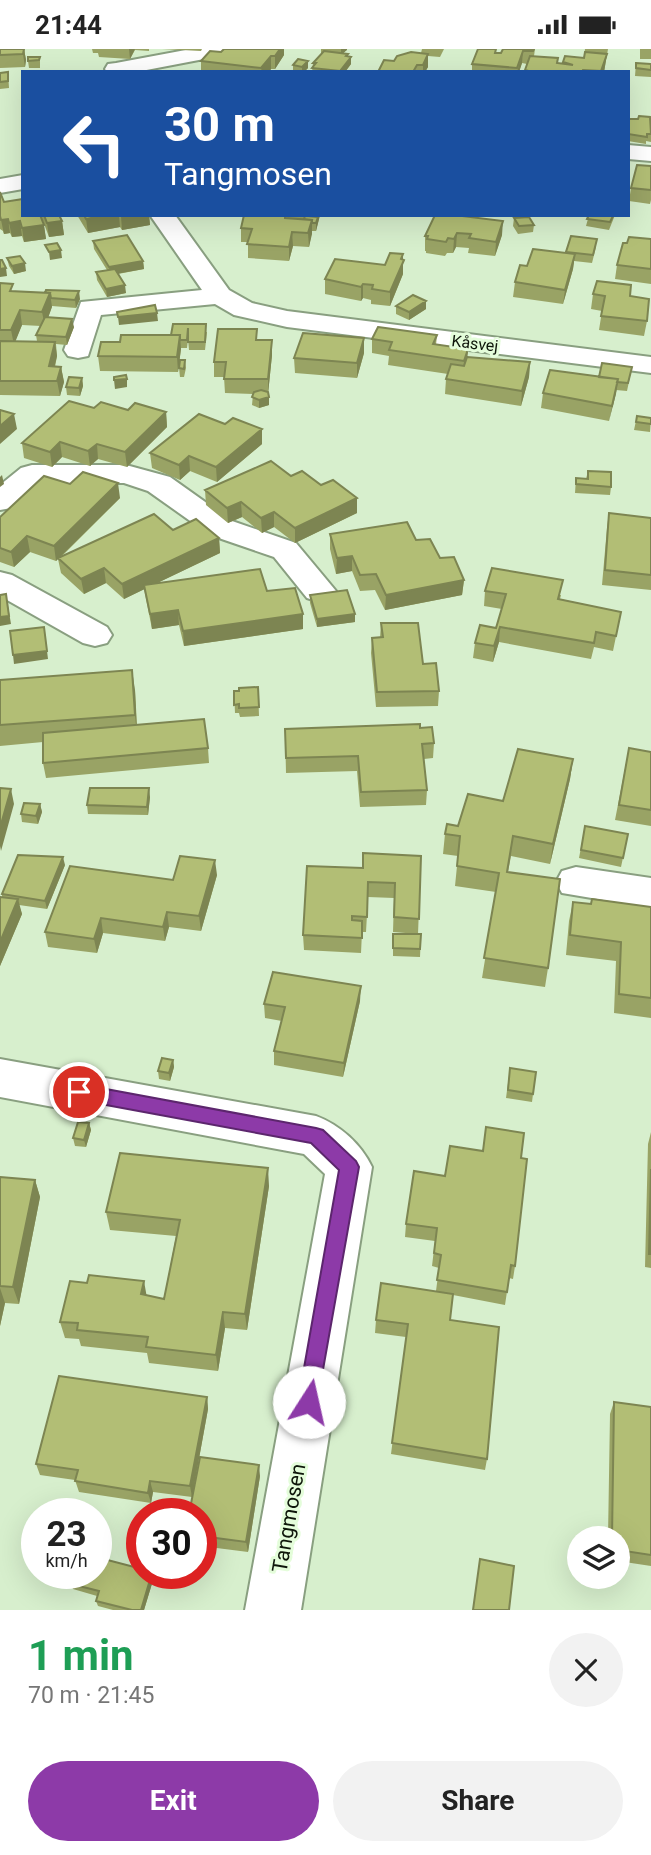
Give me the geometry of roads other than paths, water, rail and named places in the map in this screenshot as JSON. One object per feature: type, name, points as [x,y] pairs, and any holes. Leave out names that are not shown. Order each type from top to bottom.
[{"type":"street","points":[[116,69],[225,49]]},
{"type":"street","points":[[630,152],[651,154]]},
{"type":"street","points":[[0,187],[21,183]]},
{"type":"street","name":"Kåsvej","points":[[163,217],[220,296],[243,309],[287,319],[651,365]]},
{"type":"street","points":[[78,350],[90,308],[220,296]]},
{"type":"street","points":[[0,501],[32,474],[126,474],[159,484],[221,528],[285,550],[319,591]]},
{"type":"street","points":[[0,582],[95,635]]},
{"type":"street","points":[[576,882],[651,893]]},
{"type":"street","name":"Tangmosen","points":[[0,1078],[316,1136],[349,1167],[273,1610]]}]
